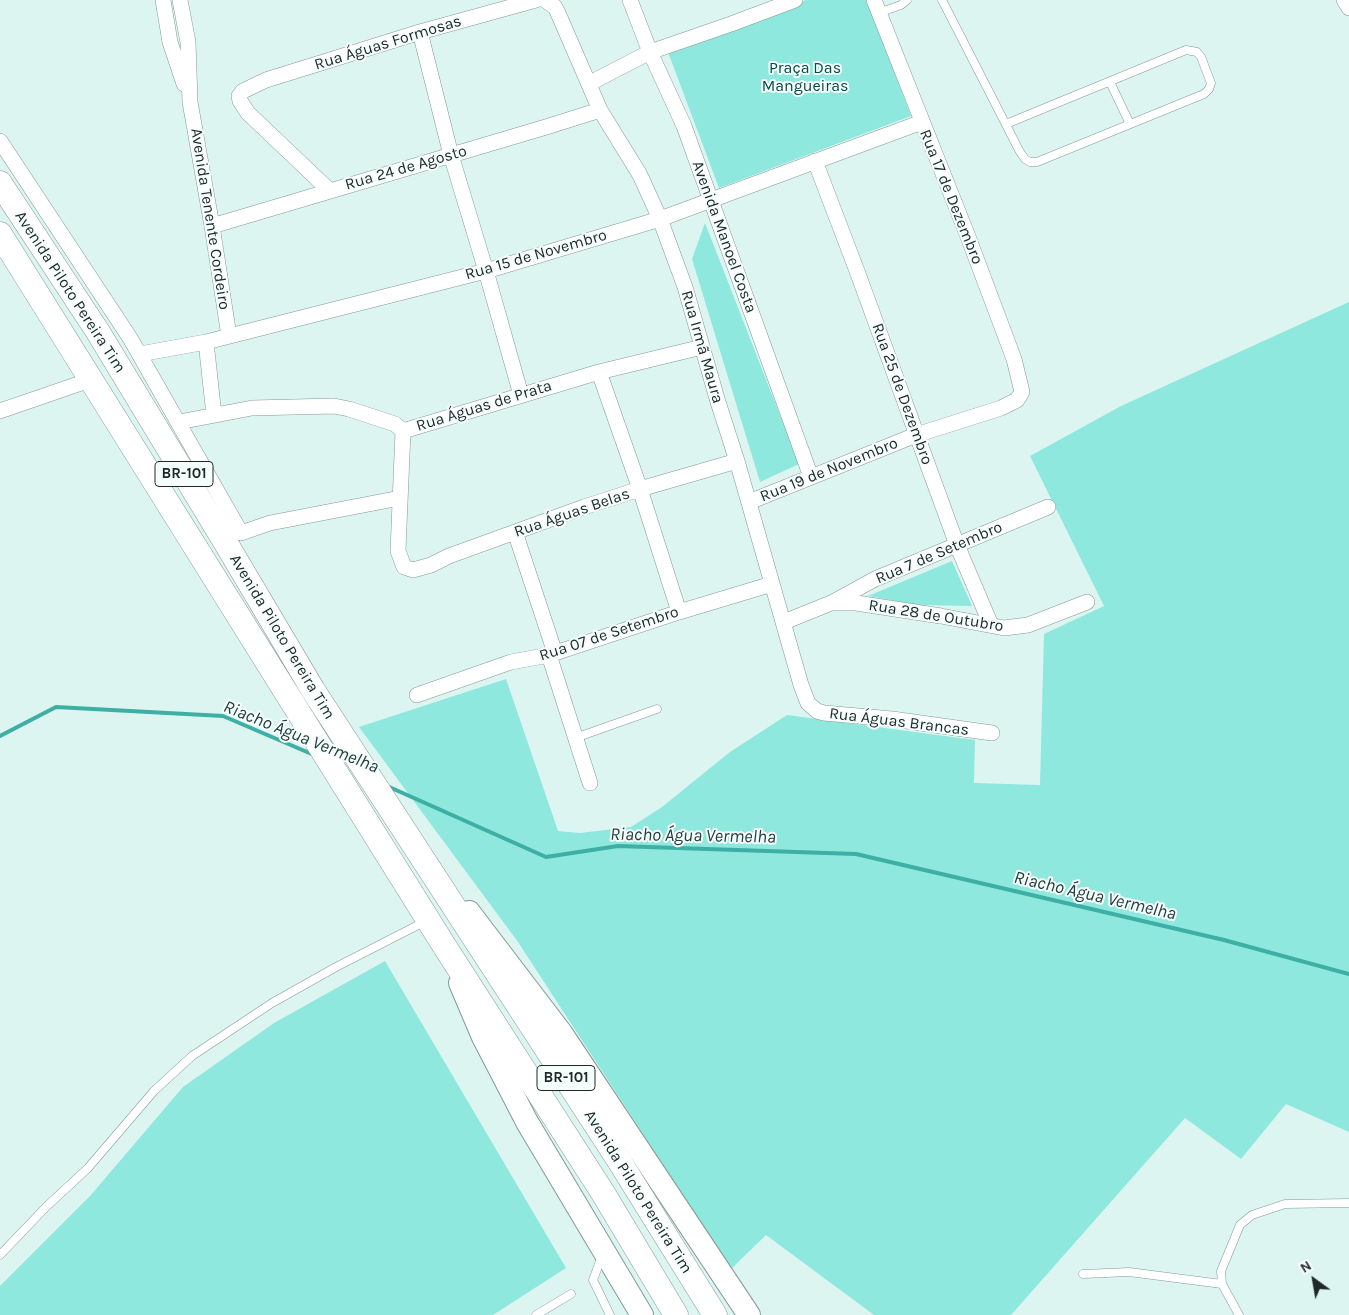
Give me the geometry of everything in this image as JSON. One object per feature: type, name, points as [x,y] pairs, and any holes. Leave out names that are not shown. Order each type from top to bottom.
[{"type":"highway","name":"Avenida Piloto Pereira Tim","points":[[0,183],[98,332],[313,690],[618,1159],[715,1315]]},
{"type":"highway","name":"Avenida Piloto Pereira Tim","points":[[0,234],[428,920],[603,1192],[676,1315]]},
{"type":"main road","points":[[414,844],[466,908],[562,1034],[749,1315]]},
{"type":"main road","points":[[445,947],[483,1037],[526,1122],[642,1315]]},
{"type":"street","name":"Avenida Tenente Cordeiro","points":[[163,0],[170,42],[190,102]]},
{"type":"street","name":"Avenida Tenente Cordeiro","points":[[180,0],[188,42],[190,102],[229,336]]},
{"type":"street","name":"Rua Águas Formosas","points":[[330,190],[248,113],[240,101],[239,96],[242,91],[266,80],[420,32],[536,0]]},
{"type":"street","name":"Avenida Manoel Costa","points":[[630,0],[650,52],[684,126],[811,477]]},
{"type":"street","points":[[590,83],[650,52],[795,0]]},
{"type":"street","points":[[1344,0],[1349,8]]},
{"type":"street","name":"Rua Irmã Maura","points":[[550,4],[590,83],[600,110],[640,175],[660,219],[685,287],[801,685],[808,703]]},
{"type":"street","name":"Rua 17 de Dezembro","points":[[876,6],[967,234],[1014,359],[1021,386],[1020,396]]},
{"type":"street","points":[[420,32],[451,155],[521,395]]},
{"type":"street","name":"Rua 24 de Agosto","points":[[212,226],[600,110]]},
{"type":"street","name":"Rua 15 de Novembro","points":[[140,354],[206,342],[486,271],[660,219],[710,202],[922,122]]},
{"type":"street","points":[[0,141],[140,354],[241,533],[270,522],[400,498],[403,431]]},
{"type":"street","name":"Rua 25 de Dezembro","points":[[815,161],[957,545],[991,626]]},
{"type":"street","points":[[206,342],[214,415]]},
{"type":"street","name":"Rua Águas de Prata","points":[[179,422],[252,408],[334,406],[395,424],[403,431],[599,372],[702,347]]},
{"type":"street","points":[[599,372],[640,489],[679,612]]},
{"type":"street","points":[[0,411],[90,380]]},
{"type":"street","name":"Rua 19 de Novembro","points":[[749,502],[916,435],[1001,408],[1020,396]]},
{"type":"street","name":"Rua Águas Belas","points":[[400,498],[398,551],[404,567],[413,570],[431,565],[515,532],[640,489],[737,461]]},
{"type":"street","name":"Rua 7 de Setembro","points":[[831,603],[876,579],[1048,507]]},
{"type":"street","points":[[515,532],[590,783]]},
{"type":"street","name":"Rua 07 de Setembro","points":[[417,695],[511,662],[552,654],[679,612],[772,584]]},
{"type":"street","name":"Rua 28 de Outubro","points":[[784,622],[831,603],[856,603],[1004,628],[1028,625],[1088,602]]},
{"type":"street","name":"Rua Águas Brancas","points":[[808,703],[817,711],[824,713],[892,719],[992,733]]},
{"type":"lane","points":[[876,6],[901,5],[907,0]]},
{"type":"lane","points":[[942,0],[1006,124],[1025,159],[1036,162],[1204,94],[1209,89],[1211,82],[1201,57],[1197,52],[1186,50],[1006,124]]},
{"type":"lane","points":[[1110,82],[1130,124]]},
{"type":"lane","points":[[575,738],[657,709]]},
{"type":"lane","points":[[0,1255],[46,1207],[88,1168],[154,1091],[192,1056],[272,1003],[336,967],[428,920]]},
{"type":"lane","points":[[1239,1315],[1222,1284],[1221,1270],[1240,1225],[1252,1215],[1285,1204],[1349,1203]]},
{"type":"lane","points":[[604,1252],[593,1280],[610,1315]]},
{"type":"lane","points":[[1083,1274],[1129,1272],[1222,1284]]},
{"type":"lane","points":[[536,1315],[571,1294]]},
{"type":"green space","name":"Praça Das Mangueiras","points":[[806,0],[867,0],[911,116],[719,188],[668,52]]},
{"type":"green space","points":[[705,223],[799,464],[760,482],[692,259]]},
{"type":"green space","points":[[1349,302],[1349,1132],[1286,1104],[1241,1159],[1185,1118],[1011,1315],[874,1315],[766,1235],[731,1269],[518,942],[359,727],[506,679],[558,831],[580,833],[631,827],[662,807],[730,752],[787,715],[975,740],[974,783],[1040,785],[1044,634],[1104,606],[1030,456],[1121,406]]},
{"type":"green space","points":[[952,561],[972,606],[918,605],[868,596]]},
{"type":"green space","points":[[385,961],[566,1268],[493,1315],[0,1315],[0,1286],[90,1196],[183,1087],[274,1023]]},
{"type":"waterway","name":"Riacho Água Vermelha","points":[[0,736],[56,707],[223,716],[314,755]]},
{"type":"waterway","name":"Riacho Água Vermelha","points":[[387,786],[546,857],[618,846],[856,854],[1224,940],[1349,974]]}]
